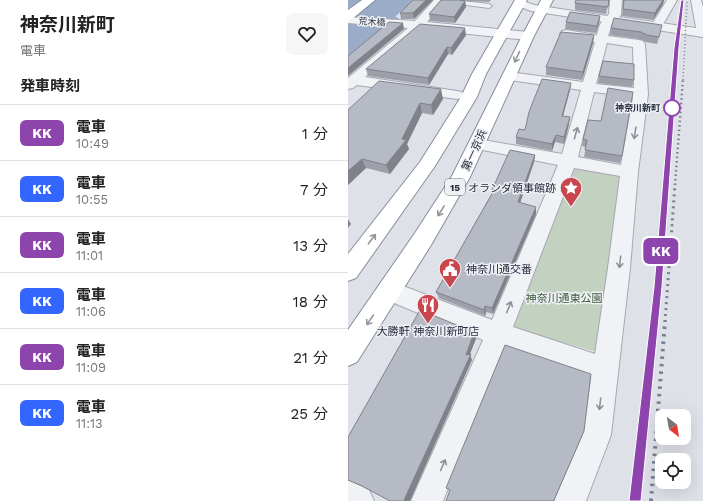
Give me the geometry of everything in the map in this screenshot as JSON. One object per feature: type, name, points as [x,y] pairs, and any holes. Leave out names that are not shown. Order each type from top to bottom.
[{"type":"highway","points":[[348,6],[356,0]]},
{"type":"highway","points":[[348,16],[369,0]]},
{"type":"highway","points":[[348,270],[426,166],[469,97],[479,74],[520,1]]},
{"type":"highway","name":"第一京浜","points":[[348,353],[444,207],[478,144],[508,76],[544,5]]},
{"type":"street","points":[[657,26],[672,0]]},
{"type":"street","points":[[351,82],[418,25],[440,1]]},
{"type":"street","points":[[520,1],[531,8],[544,5],[613,10],[657,26],[703,33],[698,2]]},
{"type":"street","points":[[427,501],[498,334],[568,162],[606,23],[613,10]]},
{"type":"street","name":"荒木橋","points":[[348,20],[418,25],[528,36]]},
{"type":"street","points":[[561,34],[639,44],[641,94],[629,172],[619,268],[597,435],[570,501]]},
{"type":"street","points":[[508,76],[641,94]]},
{"type":"street","points":[[351,82],[457,96]]},
{"type":"street","points":[[478,144],[568,162],[629,172]]},
{"type":"street","points":[[390,291],[498,334],[605,370]]},
{"type":"street","points":[[348,496],[358,501]]},
{"type":"lane","points":[[440,1],[489,6]]},
{"type":"green space","name":"神奈川通東公園","points":[[573,165],[621,174],[597,348],[594,351],[508,327]]},
{"type":"water","points":[[348,0],[417,0],[415,2],[411,2],[395,17],[399,18],[348,59]]},
{"type":"building","points":[[413,0],[426,0],[413,13],[400,13]]},
{"type":"building","points":[[441,0],[465,1],[454,17],[429,14]]},
{"type":"building","points":[[576,0],[609,0],[608,7],[575,3]]},
{"type":"building","points":[[624,0],[663,0],[655,13],[623,9]]},
{"type":"building","points":[[570,12],[600,16],[597,26],[566,22]]},
{"type":"building","points":[[614,18],[662,25],[659,37],[647,35],[641,32],[611,28]]},
{"type":"building","points":[[389,22],[403,23],[348,68],[348,56]]},
{"type":"building","points":[[420,24],[465,28],[451,48],[447,47],[428,78],[366,69]]},
{"type":"building","points":[[561,32],[594,35],[583,72],[546,67]]},
{"type":"building","points":[[603,61],[634,64],[634,80],[599,76]]},
{"type":"building","points":[[542,79],[571,83],[562,116],[570,117],[564,137],[556,135],[552,144],[516,137],[519,129],[525,130],[529,112]]},
{"type":"building","points":[[379,81],[441,89],[431,105],[420,103],[402,139],[406,140],[386,165],[362,159],[348,171],[348,110]]},
{"type":"building","points":[[608,88],[633,92],[622,156],[585,150],[587,140],[583,139],[588,120],[601,121]]},
{"type":"building","points":[[510,150],[535,155],[518,202],[536,207],[492,308],[485,306],[484,310],[436,292],[493,192],[491,192]]},
{"type":"building","points":[[420,310],[474,332],[466,355],[471,354],[404,500],[405,501],[390,501],[348,480],[348,437]]},
{"type":"building","points":[[505,345],[591,374],[584,431],[554,501],[446,501],[450,490],[446,488]]},
{"type":"railway","points":[[674,80],[682,0]]},
{"type":"railway","points":[[683,80],[687,2]]},
{"type":"railway","points":[[666,185],[674,79]]},
{"type":"railway","points":[[675,185],[683,79]]},
{"type":"railway","points":[[654,322],[666,184]]},
{"type":"railway","points":[[665,322],[675,184]]},
{"type":"railway","points":[[635,501],[654,321]]},
{"type":"railway","points":[[651,501],[665,321]]},
{"type":"train","name":"KK","points":[[635,501],[658,287],[676,48],[682,0]]},
{"type":"place","name":"神奈川新町","points":[[672,108]]},
{"type":"place","name":"オランダ領事館跡","points":[[571,208]]},
{"type":"place","name":"神奈川通交番","points":[[450,288]]},
{"type":"place","name":"大勝軒 神奈川新町店","points":[[428,324]]}]
